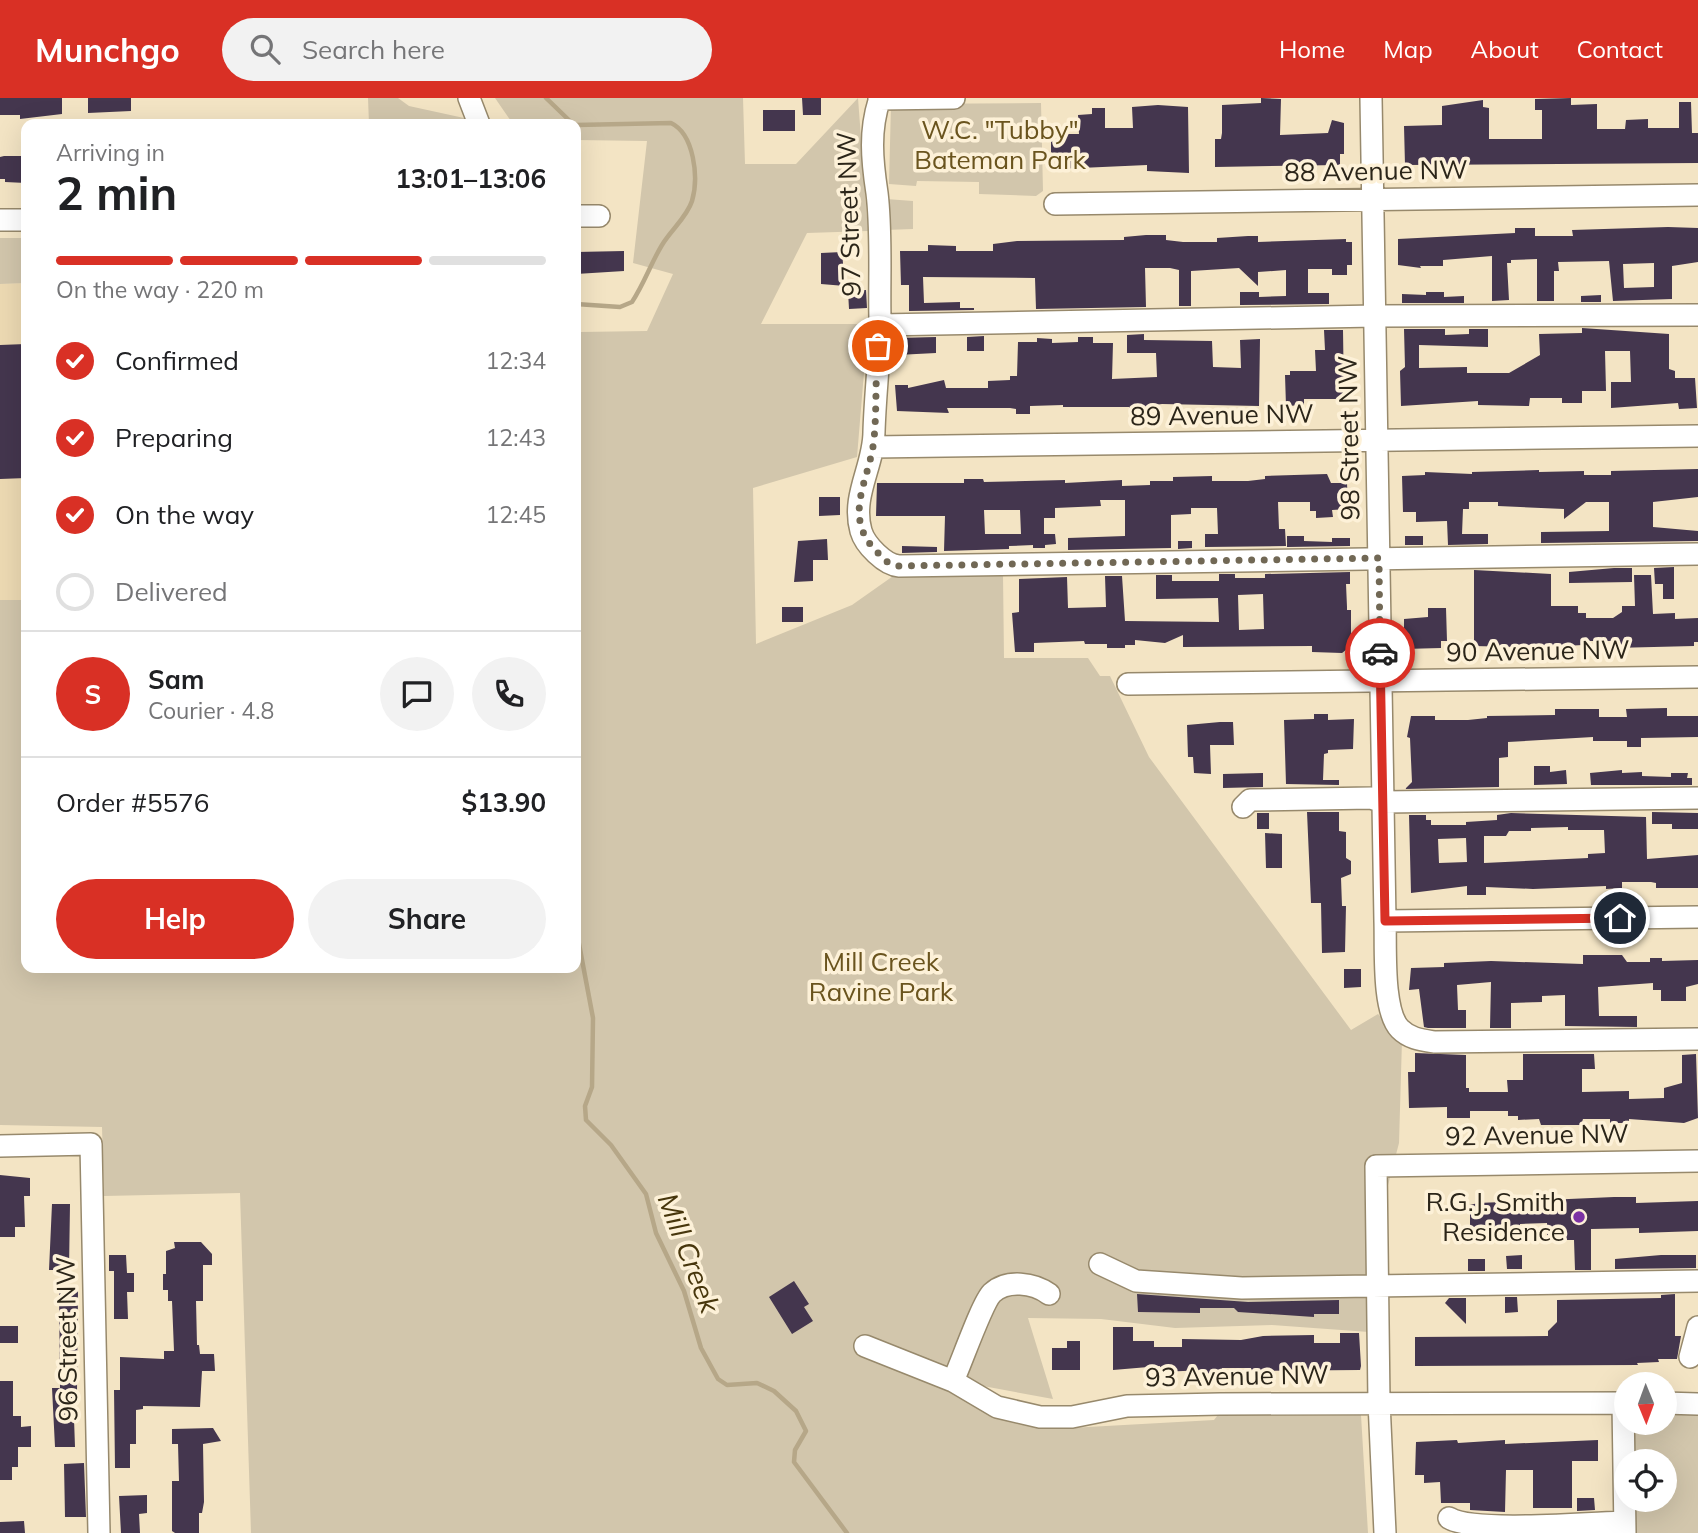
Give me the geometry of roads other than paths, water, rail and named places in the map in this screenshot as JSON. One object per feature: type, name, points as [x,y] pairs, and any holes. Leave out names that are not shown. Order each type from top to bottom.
[{"type":"street","points":[[469,98],[477,119]]},
{"type":"street","points":[[879,99],[954,98]]},
{"type":"street","name":"98 Street NW","points":[[1371,98],[1385,921],[1389,1008],[1398,1028],[1413,1038],[1435,1042],[1698,1039]]},
{"type":"street","name":"97 Street NW","points":[[879,99],[873,122],[872,170],[877,192],[880,325],[873,447],[860,492],[860,527],[867,543],[892,565],[1379,558]]},
{"type":"street","name":"88 Avenue NW","points":[[1055,204],[1698,195]]},
{"type":"street","points":[[581,216],[599,216]]},
{"type":"street","points":[[0,220],[21,220]]},
{"type":"street","points":[[880,325],[1375,316],[1698,315]]},
{"type":"street","name":"89 Avenue NW","points":[[873,447],[1698,436]]},
{"type":"street","points":[[1379,558],[1698,554]]},
{"type":"street","name":"90 Avenue NW","points":[[1128,684],[1698,677]]},
{"type":"street","points":[[1243,807],[1250,800],[1371,798],[1383,802],[1698,798]]},
{"type":"street","points":[[1385,921],[1698,916]]},
{"type":"street","name":"96 Street NW","points":[[0,1146],[91,1144],[99,1533]]},
{"type":"street","name":"92 Avenue NW","points":[[1379,1285],[1377,1166],[1698,1161]]},
{"type":"street","points":[[1100,1264],[1136,1281],[1242,1288],[1698,1282]]},
{"type":"street","points":[[953,1381],[991,1294],[1011,1284],[1040,1287],[1049,1294]]},
{"type":"street","points":[[1379,1285],[1379,1402],[1385,1533]]},
{"type":"street","points":[[1690,1357],[1698,1327]]},
{"type":"street","name":"93 Avenue NW","points":[[865,1346],[953,1381],[996,1407],[1040,1417],[1072,1417],[1127,1406],[1379,1402],[1614,1403]]},
{"type":"street","points":[[1677,1403],[1698,1404]]},
{"type":"street","points":[[1449,1518],[1508,1529],[1625,1528],[1625,1435]]},
{"type":"waterway","name":"Mill Creek","points":[[546,98],[568,119]]},
{"type":"waterway","name":"Mill Creek","points":[[581,125],[671,123],[685,136],[690,146],[695,180],[690,207],[662,245],[632,302],[620,307],[581,304]]},
{"type":"waterway","name":"Mill Creek","points":[[581,954],[593,1018],[592,1087],[585,1106],[586,1120],[611,1145],[646,1194],[656,1233],[684,1291],[701,1348],[718,1379],[727,1385],[757,1383],[774,1391],[796,1411],[806,1431],[795,1450],[794,1462],[847,1533]]},
{"type":"place","name":"R.G.J. Smith Residence","points":[[1579,1217]]},
{"type":"park label","name":"W.C. \"Tubby\" Bateman Park","points":[[1000,145]]},
{"type":"park label","name":"Mill Creek Ravine Park","points":[[881,977]]}]
